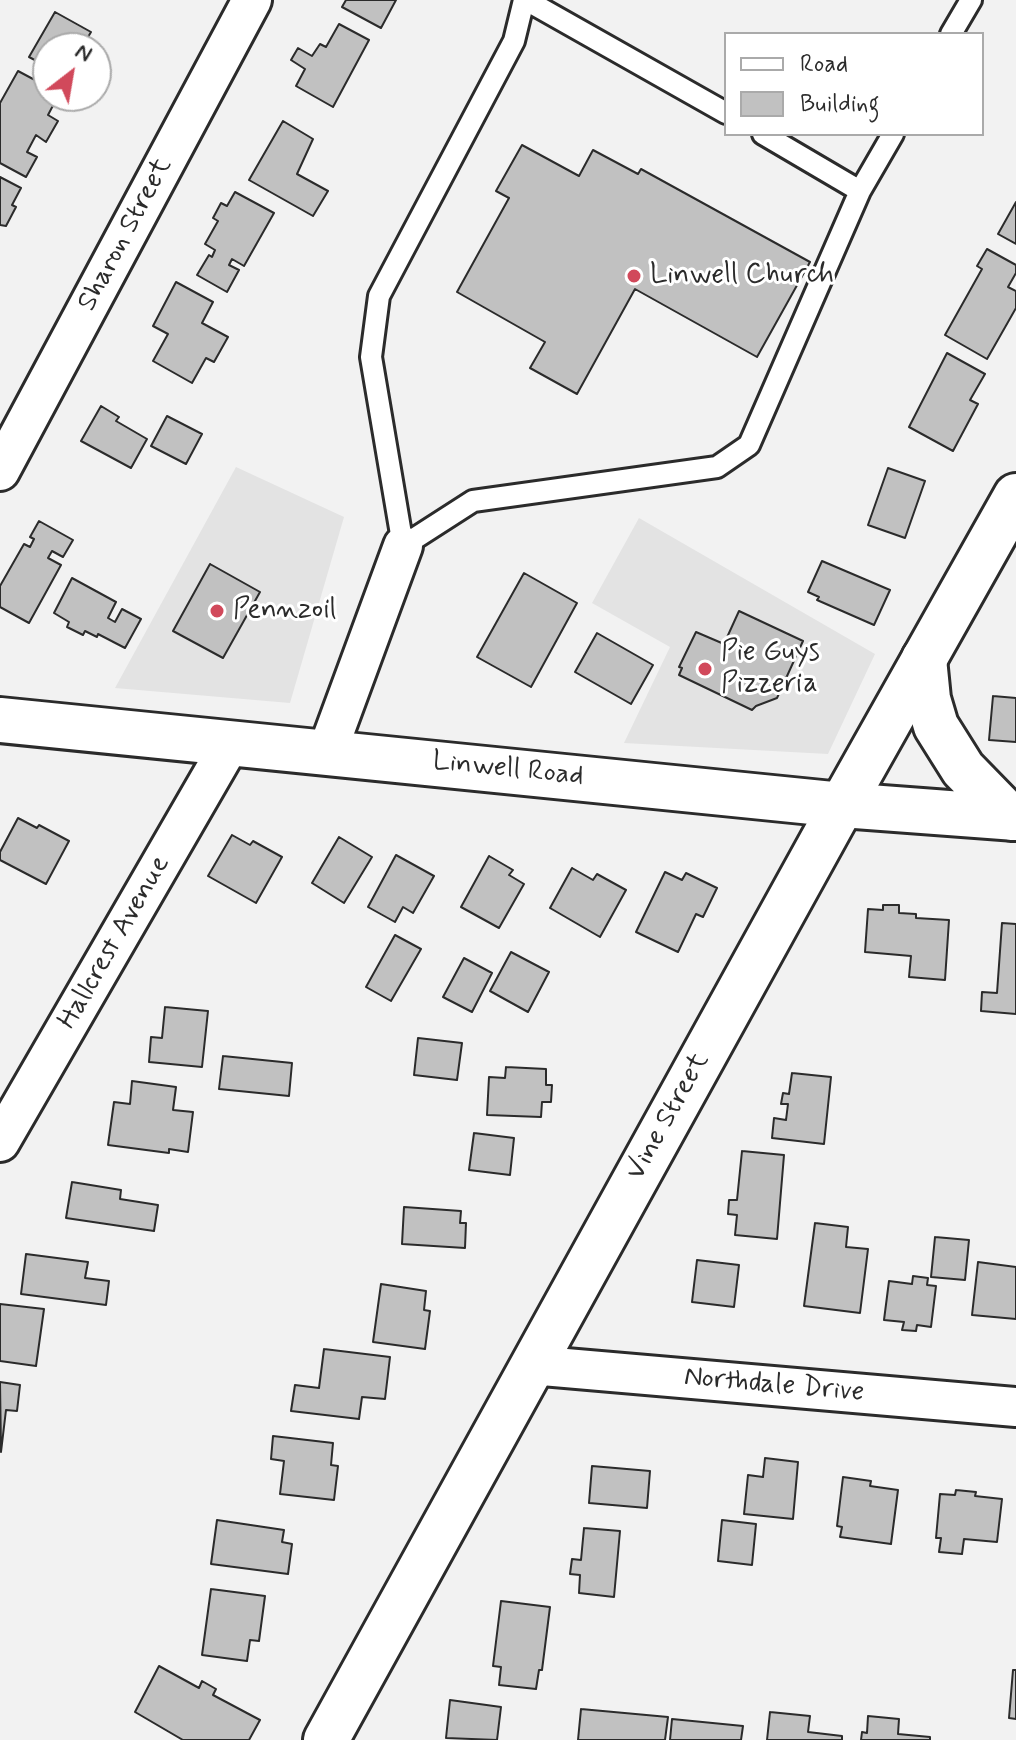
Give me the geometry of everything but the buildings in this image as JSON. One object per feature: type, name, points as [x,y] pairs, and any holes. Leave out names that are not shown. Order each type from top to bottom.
[{"type":"street","name":"Sharon Street","points":[[0,471],[252,0]]},
{"type":"street","name":"Vine Street","points":[[326,1740],[531,1365],[1016,496]]},
{"type":"street","points":[[327,752],[403,546]]},
{"type":"street","points":[[924,659],[928,699],[936,726],[963,769],[1014,818]]},
{"type":"street","name":"Linwell Road","points":[[0,720],[842,805],[1014,818]]},
{"type":"street","name":"Hallcrest Avenue","points":[[0,1142],[230,744]]},
{"type":"street","name":"Northdale Drive","points":[[531,1365],[1016,1407]]},
{"type":"lane","points":[[724,112],[525,0],[514,41],[379,296],[371,357],[403,546],[473,501],[717,467],[749,445],[860,191],[892,136]]},
{"type":"lane","points":[[952,32],[971,0]]},
{"type":"lane","points":[[766,136],[860,191]]},
{"type":"shaded area","points":[[236,467],[344,517],[290,703],[115,688]]},
{"type":"shaded area","points":[[639,518],[875,654],[828,754],[624,743],[670,647],[592,603]]},
{"type":"place","name":"Linwell Church","points":[[634,276]]},
{"type":"place","name":"Pennzoil","points":[[217,611]]},
{"type":"place","name":"Pie Guys Pizzeria","points":[[705,669]]}]
